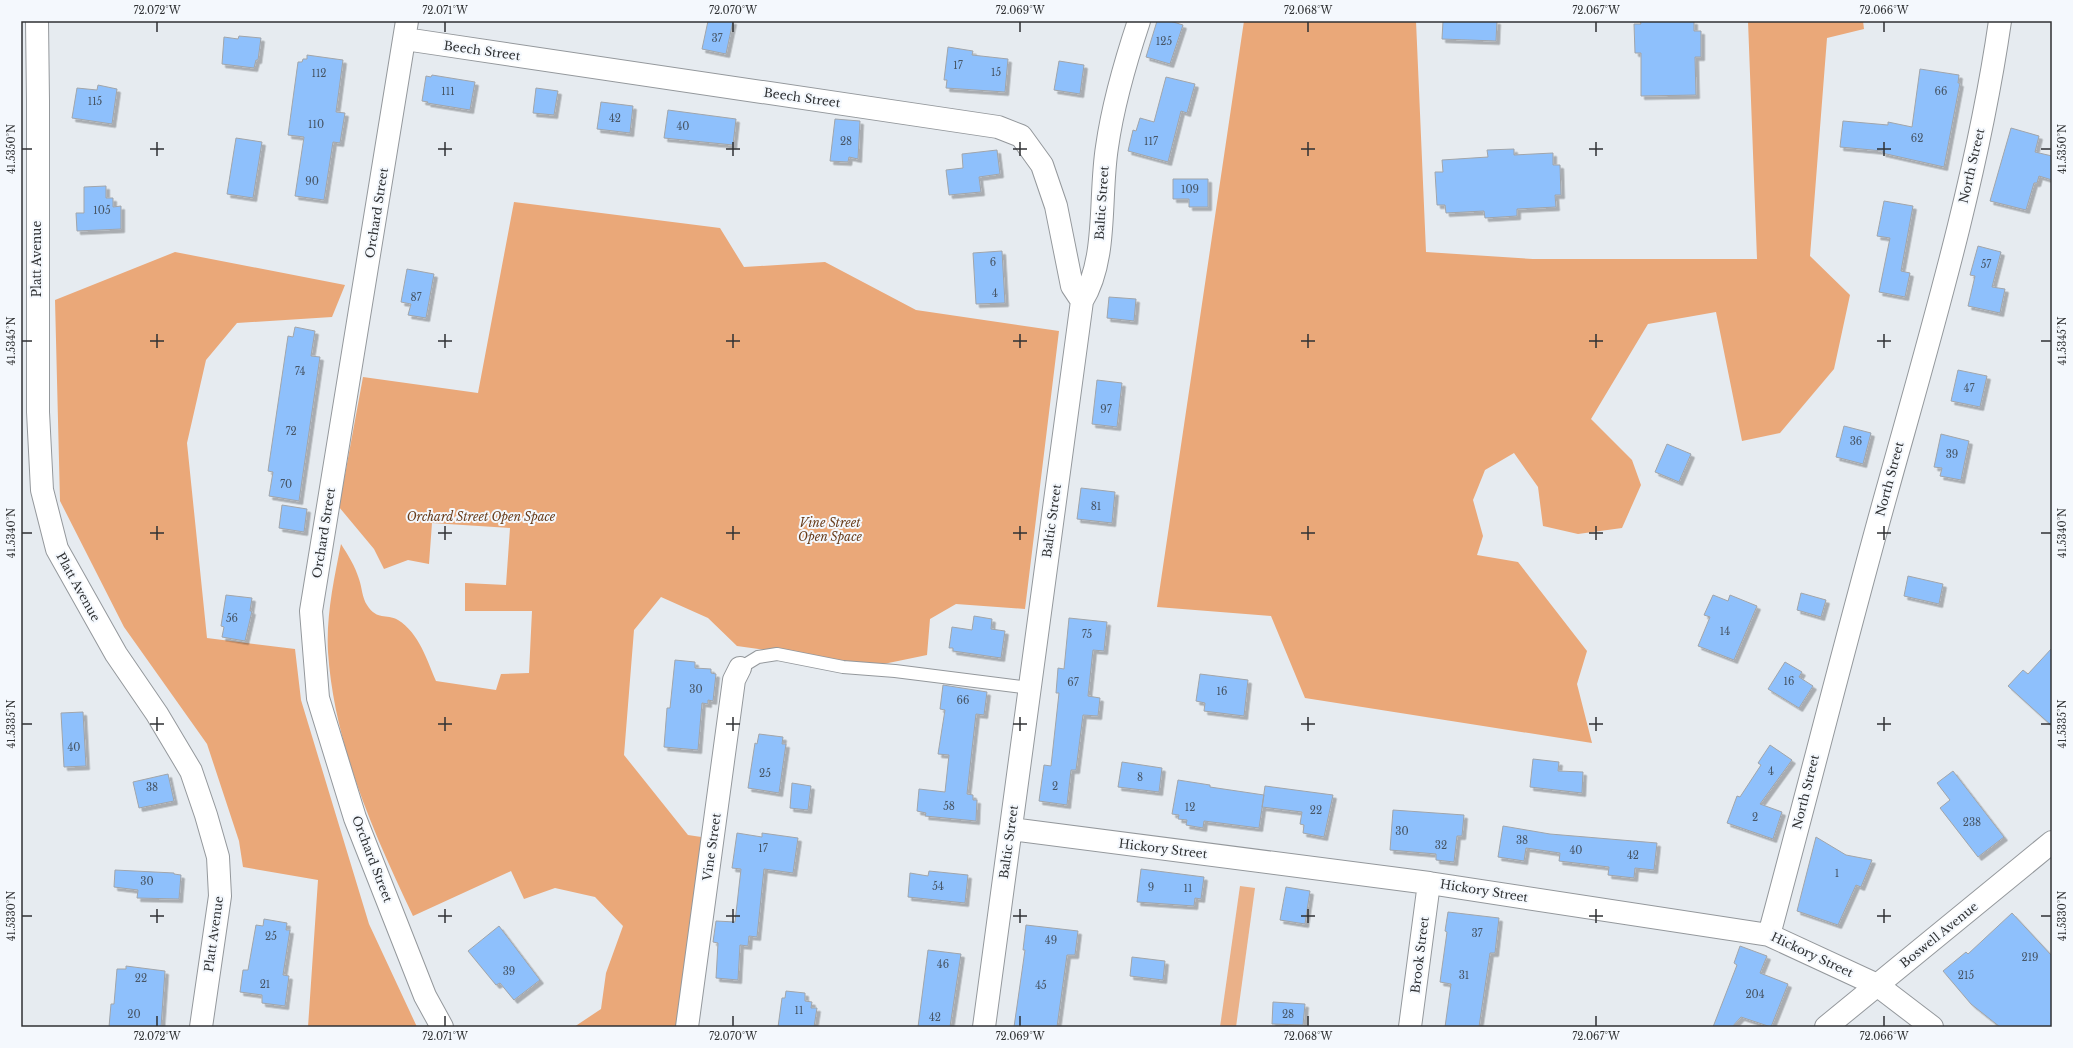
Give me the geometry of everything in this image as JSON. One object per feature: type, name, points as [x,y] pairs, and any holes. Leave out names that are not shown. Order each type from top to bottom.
[{"type":"street","name":"Platt Avenue","points":[[36,21],[38,102],[29,256],[29,410],[42,490],[57,549],[116,654],[157,714],[191,771],[206,815],[218,857],[220,896],[200,1027]]},
{"type":"street","name":"Baltic Street","points":[[984,1027],[1082,302],[1088,291],[1096,268],[1104,164],[1112,113],[1139,21]]},
{"type":"street","name":"North Street","points":[[1769,935],[1869,556],[1943,287],[1991,87],[2000,21]]},
{"type":"street","name":"Beech Street","points":[[406,30],[998,127],[1021,136],[1042,165],[1056,206],[1072,286],[1082,302]]},
{"type":"street","name":"Orchard Street","points":[[406,30],[311,611],[318,698],[355,818],[425,996],[442,1027]]},
{"type":"street","name":"Vine Street","points":[[687,1027],[734,680],[740,668]]},
{"type":"street","name":"Hickory Street","points":[[1011,829],[1429,883],[1769,935],[1877,985],[1932,1027]]},
{"type":"street","name":"Boswell Avenue","points":[[1826,1027],[2052,842]]},
{"type":"street","name":"Brook Street","points":[[1410,1027],[1429,883]]},
{"type":"lane","points":[[740,668],[758,657],[777,654],[843,667],[895,671],[1030,688]]},
{"type":"shaded area","points":[[1240,886],[1255,888],[1236,1027],[1220,1027]]},
{"type":"green space","points":[[1244,21],[1416,21],[1426,252],[1533,259],[1757,259],[1748,21],[1863,21],[1864,29],[1827,38],[1810,256],[1850,295],[1834,369],[1780,433],[1742,441],[1716,312],[1648,324],[1591,419],[1632,460],[1641,485],[1622,528],[1578,534],[1543,526],[1538,487],[1514,453],[1485,470],[1473,500],[1483,536],[1477,555],[1518,562],[1587,651],[1577,684],[1592,743],[1305,698],[1271,616],[1157,607]]},
{"type":"green space","points":[[514,202],[720,228],[744,267],[825,262],[916,310],[1059,331],[1025,609],[956,604],[930,619],[927,655],[869,667],[866,664],[737,646],[708,618],[661,597],[634,630],[624,755],[688,835],[708,838],[678,1027],[574,1027],[601,1009],[606,973],[623,926],[595,897],[555,888],[524,899],[511,871],[413,916],[384,853],[358,788],[338,721],[328,652],[328,625],[331,598],[341,544],[349,556],[355,570],[367,605],[374,613],[398,620],[412,632],[426,656],[436,681],[496,690],[501,674],[529,673],[532,611],[465,611],[465,583],[506,585],[510,528],[432,523],[429,564],[408,560],[384,569],[374,549],[339,507],[363,377],[478,393]]},
{"type":"green space","points":[[175,252],[345,285],[332,317],[237,323],[206,360],[187,443],[207,638],[295,649],[301,700],[369,924],[417,1027],[308,1027],[318,880],[243,867],[239,841],[207,744],[124,627],[60,501],[55,300]]},
{"type":"building","points":[[708,21],[733,21],[726,54],[702,49]]},
{"type":"building","points":[[1157,21],[1170,21],[1183,25],[1170,64],[1146,57]]},
{"type":"building","points":[[1443,21],[1497,21],[1496,41],[1442,39]]},
{"type":"building","points":[[1640,21],[1694,21],[1694,31],[1701,31],[1701,57],[1695,57],[1696,95],[1641,96],[1641,53],[1635,53],[1634,24],[1641,24]]},
{"type":"building","points":[[239,36],[261,38],[258,60],[256,60],[254,68],[222,64],[224,37],[238,39]]},
{"type":"building","points":[[948,47],[973,51],[972,55],[1008,59],[1005,92],[946,88],[947,80],[944,80]]},
{"type":"building","points":[[307,55],[343,60],[336,112],[345,113],[340,143],[333,142],[324,200],[295,196],[304,137],[288,135],[298,62],[302,62],[303,59],[307,59]]},
{"type":"building","points":[[1059,61],[1084,65],[1080,94],[1054,90]]},
{"type":"building","points":[[1920,69],[1959,75],[1958,83],[1960,83],[1944,167],[1882,153],[1883,151],[1840,147],[1843,121],[1888,125],[1888,122],[1912,127]]},
{"type":"building","points":[[432,75],[475,82],[470,110],[422,101],[426,76],[431,77]]},
{"type":"building","points":[[1166,77],[1195,84],[1187,113],[1181,111],[1168,162],[1128,151],[1133,130],[1136,131],[1140,118],[1154,122]]},
{"type":"building","points":[[98,85],[117,89],[112,124],[72,118],[77,88],[97,90]]},
{"type":"building","points":[[536,88],[558,91],[554,115],[533,113]]},
{"type":"building","points":[[601,102],[633,106],[630,133],[597,129]]},
{"type":"building","points":[[668,110],[736,119],[733,145],[664,138]]},
{"type":"building","points":[[835,119],[860,121],[858,159],[849,157],[848,162],[830,161]]},
{"type":"building","points":[[2011,128],[2039,136],[2035,152],[2052,156],[2052,180],[2039,176],[2037,183],[2034,183],[2026,210],[1990,201]]},
{"type":"building","points":[[236,138],[262,142],[253,198],[227,194]]},
{"type":"building","points":[[1514,149],[1514,155],[1553,153],[1553,165],[1560,165],[1561,195],[1555,195],[1556,207],[1517,209],[1517,216],[1485,218],[1484,211],[1446,213],[1445,205],[1437,205],[1435,172],[1443,172],[1442,160],[1488,157],[1487,150]]},
{"type":"building","points":[[997,150],[1000,174],[979,177],[981,192],[949,195],[946,170],[963,168],[962,154]]},
{"type":"building","points":[[1173,179],[1208,179],[1208,207],[1189,207],[1189,199],[1173,199]]},
{"type":"building","points":[[106,186],[106,198],[113,198],[113,207],[121,206],[121,229],[77,231],[76,213],[84,213],[84,187]]},
{"type":"building","points":[[1884,201],[1913,206],[1901,271],[1910,273],[1905,297],[1879,292],[1890,238],[1877,236]]},
{"type":"building","points":[[1978,246],[2001,252],[1992,287],[2005,289],[2000,313],[1968,306],[1975,276],[1970,275]]},
{"type":"building","points":[[1002,251],[1005,303],[976,304],[973,253]]},
{"type":"building","points":[[407,269],[434,274],[426,318],[408,315],[411,304],[401,302]]},
{"type":"building","points":[[1109,297],[1136,299],[1134,321],[1107,318]]},
{"type":"building","points":[[295,327],[315,331],[311,356],[320,357],[299,501],[269,496],[273,472],[268,471],[288,336],[293,337]]},
{"type":"building","points":[[1958,370],[1987,376],[1980,407],[1951,401]]},
{"type":"building","points":[[1097,380],[1122,383],[1117,427],[1092,424]]},
{"type":"building","points":[[1844,426],[1871,433],[1863,464],[1836,457]]},
{"type":"building","points":[[1941,434],[1969,441],[1961,480],[1940,476],[1942,468],[1934,467]]},
{"type":"building","points":[[1667,444],[1691,454],[1679,482],[1655,472]]},
{"type":"building","points":[[1081,488],[1115,492],[1112,523],[1077,519]]},
{"type":"building","points":[[282,505],[307,509],[304,532],[279,528]]},
{"type":"building","points":[[1908,576],[1943,584],[1939,604],[1904,596]]},
{"type":"building","points":[[1801,593],[1826,600],[1821,617],[1797,610]]},
{"type":"building","points":[[226,595],[252,598],[250,611],[252,611],[245,641],[222,637],[224,627],[221,626]]},
{"type":"building","points":[[1713,595],[1728,601],[1730,595],[1757,606],[1734,660],[1698,646],[1710,617],[1704,615]]},
{"type":"building","points":[[974,616],[992,619],[991,629],[1005,631],[1001,658],[953,651],[953,648],[949,648],[952,627],[972,630]]},
{"type":"building","points":[[1069,618],[1107,622],[1104,651],[1093,650],[1088,696],[1100,698],[1098,716],[1083,715],[1076,770],[1071,770],[1067,805],[1039,801],[1044,765],[1051,766],[1059,693],[1056,693],[1058,668],[1064,669]]},
{"type":"building","points":[[2052,648],[2052,726],[2008,686],[2023,670],[2028,674]]},
{"type":"building","points":[[675,660],[695,662],[695,668],[711,669],[711,673],[716,674],[713,701],[708,700],[708,704],[702,703],[698,750],[664,747],[667,708],[670,708]]},
{"type":"building","points":[[1785,662],[1802,672],[1799,677],[1813,686],[1799,708],[1768,689]]},
{"type":"building","points":[[1200,674],[1248,680],[1244,716],[1204,711],[1205,703],[1196,701]]},
{"type":"building","points":[[943,685],[987,692],[984,715],[976,714],[967,794],[973,795],[973,800],[977,800],[976,821],[925,816],[926,813],[917,811],[919,789],[945,792],[949,755],[938,754],[945,710],[940,709]]},
{"type":"building","points":[[83,712],[86,766],[64,767],[61,713]]},
{"type":"building","points":[[759,734],[783,737],[782,744],[786,744],[779,793],[748,788],[755,743],[757,744]]},
{"type":"building","points":[[1770,745],[1792,760],[1760,804],[1782,812],[1773,839],[1727,823],[1737,796],[1740,797],[1761,765],[1758,763]]},
{"type":"building","points":[[1533,759],[1559,762],[1558,771],[1583,772],[1582,793],[1530,787]]},
{"type":"building","points":[[1122,762],[1162,768],[1159,792],[1118,787]]},
{"type":"building","points":[[1953,771],[2004,837],[1978,857],[1940,808],[1950,800],[1937,783]]},
{"type":"building","points":[[168,774],[174,801],[139,808],[133,782]]},
{"type":"building","points":[[1178,780],[1210,785],[1210,787],[1264,795],[1259,828],[1204,821],[1203,828],[1186,825],[1187,820],[1178,819],[1179,815],[1172,814]]},
{"type":"building","points":[[792,783],[811,786],[808,810],[790,808]]},
{"type":"building","points":[[1265,786],[1333,795],[1324,837],[1303,833],[1304,825],[1300,824],[1302,812],[1262,807]]},
{"type":"building","points":[[1393,810],[1464,815],[1462,836],[1457,836],[1454,862],[1436,860],[1436,854],[1390,850]]},
{"type":"building","points":[[1503,826],[1550,834],[1657,843],[1654,870],[1635,868],[1634,878],[1608,875],[1609,867],[1559,861],[1560,853],[1526,848],[1524,861],[1498,857]]},
{"type":"building","points":[[737,833],[762,837],[762,833],[798,838],[793,873],[764,869],[757,937],[749,936],[748,946],[740,945],[738,980],[716,978],[718,943],[713,942],[716,921],[735,922],[741,869],[732,868]]},
{"type":"building","points":[[1816,837],[1846,855],[1872,860],[1861,887],[1856,885],[1838,925],[1797,911]]},
{"type":"building","points":[[1141,869],[1204,877],[1201,899],[1195,898],[1194,906],[1137,902]]},
{"type":"building","points":[[115,870],[174,873],[181,875],[179,899],[137,898],[138,890],[114,887]]},
{"type":"building","points":[[929,871],[968,875],[965,903],[908,897],[910,873],[928,876]]},
{"type":"building","points":[[1286,887],[1310,891],[1305,924],[1280,920]]},
{"type":"building","points":[[1448,912],[1499,918],[1495,953],[1490,953],[1479,1027],[1445,1027],[1451,984],[1440,982],[1447,932],[1445,931]]},
{"type":"building","points":[[2012,913],[2052,956],[2052,1027],[2000,1027],[1971,1004],[1943,971],[1966,952],[1968,954]]},
{"type":"building","points":[[264,919],[287,923],[286,930],[290,930],[283,975],[289,976],[285,1006],[262,1003],[262,995],[240,992],[243,970],[248,970],[256,925],[263,926]]},
{"type":"building","points":[[1026,925],[1078,931],[1075,955],[1067,955],[1057,1027],[1014,1027],[1025,950],[1023,950]]},
{"type":"building","points":[[499,926],[540,980],[514,1000],[500,983],[496,985],[468,951]]},
{"type":"building","points":[[1740,946],[1767,956],[1760,973],[1788,984],[1771,1027],[1741,1017],[1732,1027],[1713,1027],[1737,965],[1734,963]]},
{"type":"building","points":[[928,950],[961,954],[950,1027],[918,1027]]},
{"type":"building","points":[[1132,957],[1165,961],[1163,980],[1130,976]]},
{"type":"building","points":[[126,966],[165,971],[161,1027],[109,1027],[111,1004],[114,1004],[117,969],[126,969]]},
{"type":"building","points":[[786,991],[805,993],[805,1001],[812,1002],[811,1008],[817,1008],[814,1027],[778,1027],[782,998],[785,998]]},
{"type":"building","points":[[1273,1002],[1305,1004],[1303,1025],[1272,1024]]},
{"type":"park label","name":"Orchard Street Open Space","points":[[481,517]]},
{"type":"park label","name":"Vine Street Open Space","points":[[830,530]]}]
